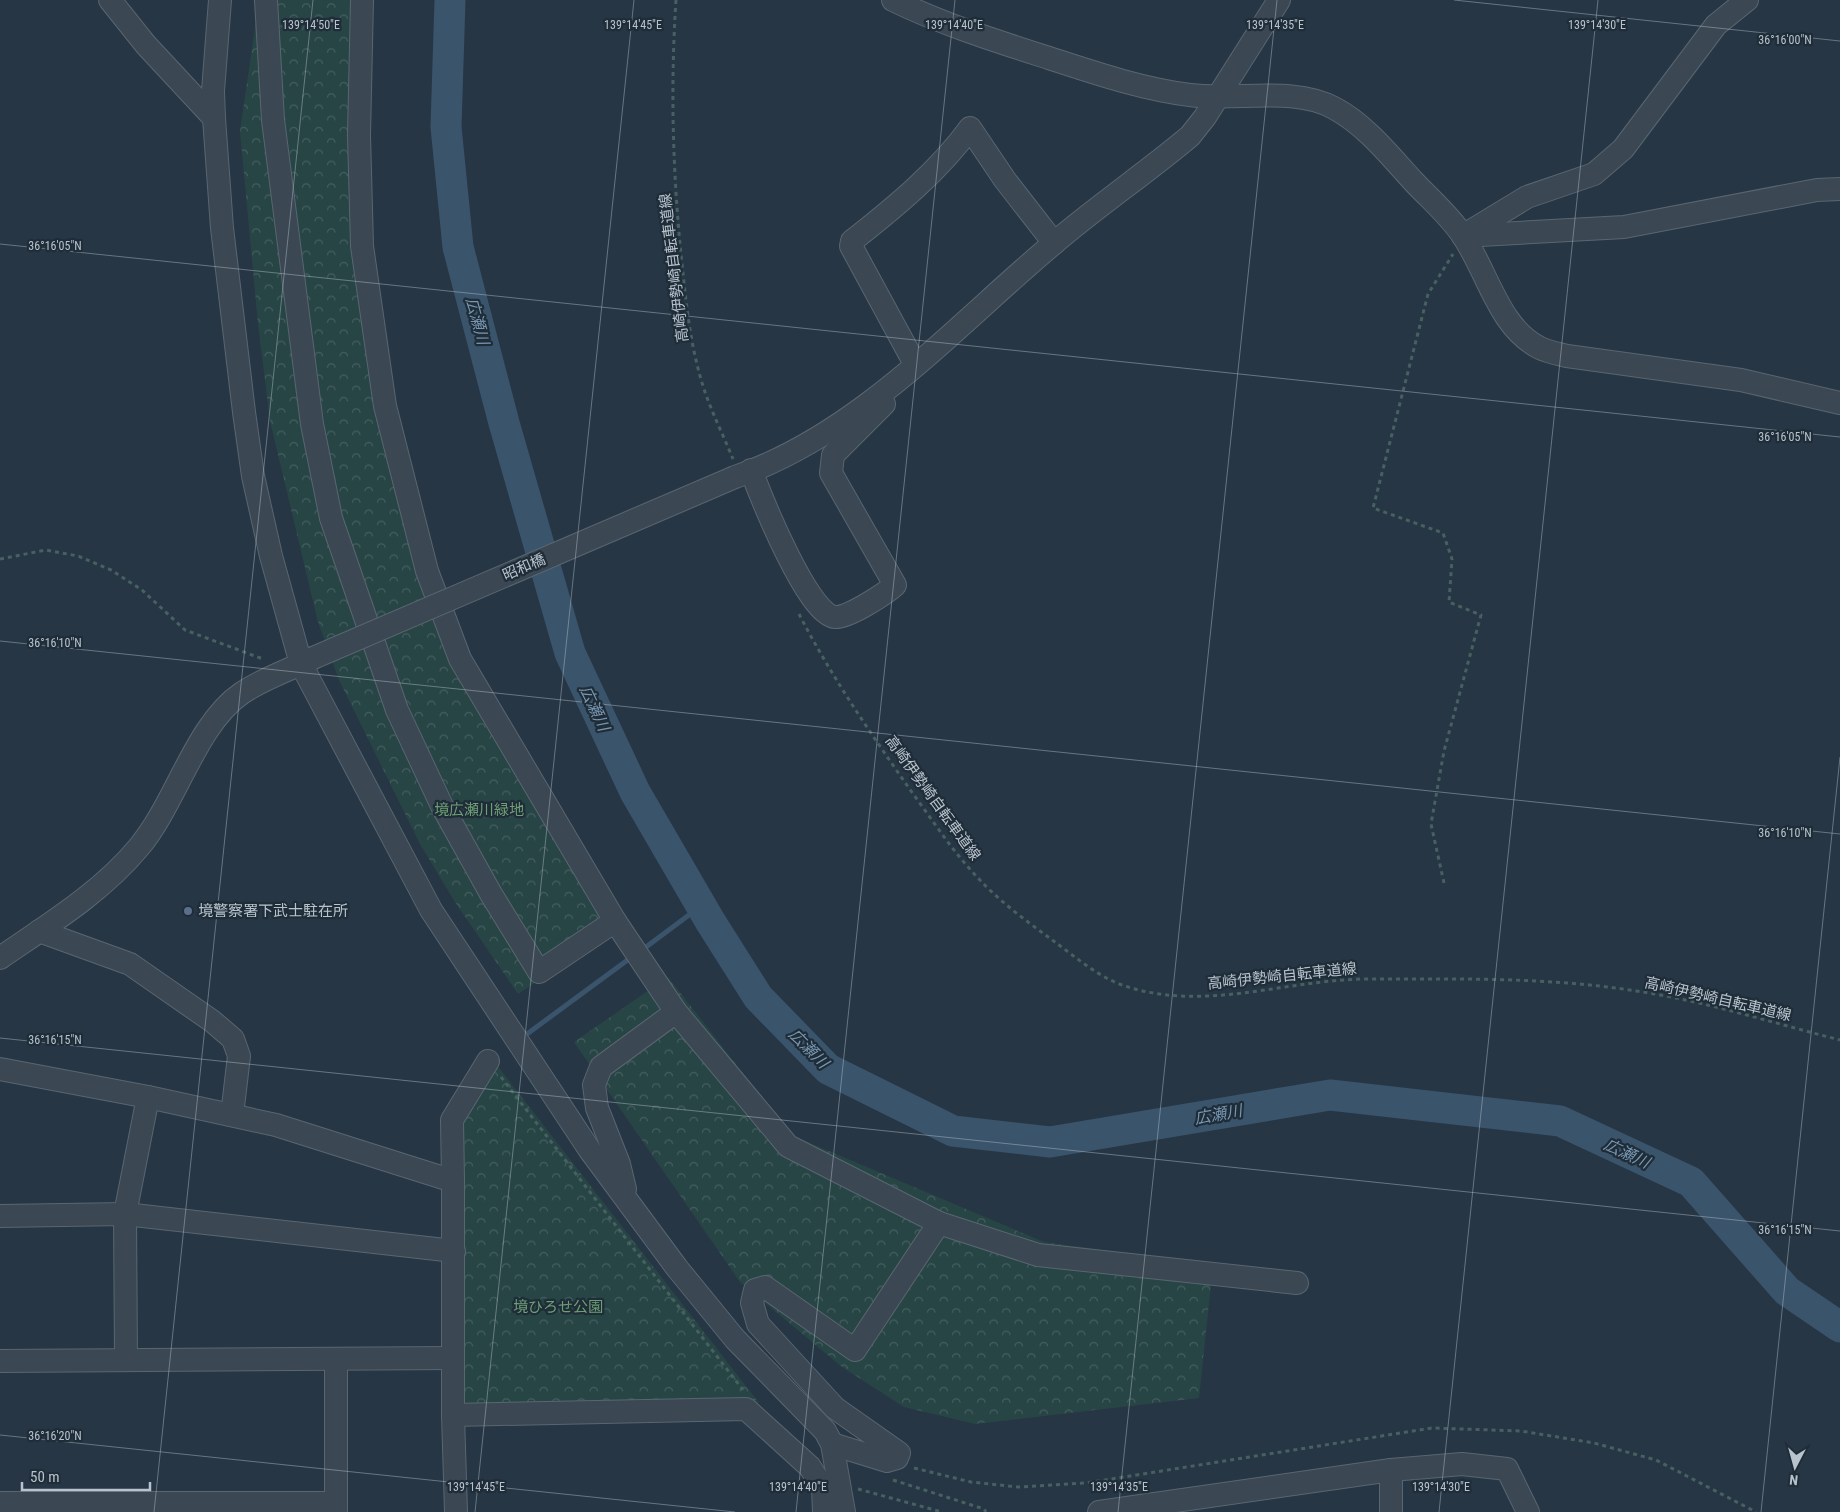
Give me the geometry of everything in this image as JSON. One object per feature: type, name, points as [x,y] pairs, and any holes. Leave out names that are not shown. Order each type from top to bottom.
[{"type":"street","points":[[110,0],[146,45],[214,118]]},
{"type":"street","points":[[220,0],[213,91],[214,118],[222,228],[253,476],[271,556],[307,661],[431,910],[589,1149],[677,1268],[735,1339],[825,1431],[832,1444],[844,1512]]},
{"type":"street","points":[[266,0],[273,120],[312,424],[331,518],[397,710],[442,806],[491,894],[539,972],[616,921]]},
{"type":"street","points":[[362,0],[360,135],[362,246],[385,406],[427,571],[460,659],[616,921],[676,1012],[788,1146],[939,1223],[1038,1255],[1297,1283]]},
{"type":"street","name":"昭和橋","points":[[0,958],[39,931],[120,869],[157,825],[219,714],[241,694],[269,678],[307,661],[740,471],[804,445],[834,427],[893,384],[1054,243],[1190,136],[1205,117],[1279,0]]},
{"type":"street","points":[[1463,236],[1527,197],[1594,174],[1623,149],[1716,25],[1747,0]]},
{"type":"street","points":[[898,2],[1004,44],[1081,68],[1163,90],[1216,97],[1293,96],[1319,101],[1334,108],[1362,128],[1463,236],[1513,327],[1526,340],[1542,349],[1567,356],[1741,380],[1840,403]]},
{"type":"street","points":[[915,364],[851,246],[852,241],[885,216],[929,174],[970,128],[1004,180],[1054,243]]},
{"type":"street","points":[[1463,236],[1624,227],[1817,190],[1840,189]]},
{"type":"street","points":[[740,471],[814,603],[824,613],[834,617],[844,616],[890,590],[895,585],[832,473],[830,465],[833,456],[890,398],[893,384]]},
{"type":"street","points":[[39,931],[130,964],[212,1021],[233,1038],[239,1056],[232,1115]]},
{"type":"street","points":[[627,1200],[619,1164],[597,1108],[594,1085],[601,1067],[676,1012]]},
{"type":"street","points":[[456,1512],[453,1415],[454,1251],[452,1120],[488,1061]]},
{"type":"street","points":[[0,1069],[148,1097],[276,1125],[453,1182]]},
{"type":"street","points":[[126,1359],[125,1214],[148,1097]]},
{"type":"street","points":[[0,1216],[125,1214],[454,1251]]},
{"type":"street","points":[[832,1444],[887,1461],[897,1458],[899,1453],[835,1408],[758,1324],[752,1302],[755,1290],[765,1286],[855,1350],[939,1223]]},
{"type":"street","points":[[0,1361],[453,1358]]},
{"type":"street","points":[[0,1503],[336,1507],[336,1359]]},
{"type":"street","points":[[453,1415],[746,1409],[810,1467],[823,1488],[824,1512]]},
{"type":"street","points":[[1099,1512],[1391,1470],[1462,1464],[1507,1469],[1528,1512]]},
{"type":"street","points":[[1391,1470],[1391,1512]]},
{"type":"path","name":"高崎伊勢崎自転車道線","points":[[676,0],[674,110],[676,212],[686,301],[693,342],[705,391],[740,471]]},
{"type":"path","points":[[1444,883],[1431,824],[1444,750],[1481,615],[1448,602],[1452,559],[1443,533],[1373,508],[1428,294],[1463,236]]},
{"type":"path","points":[[0,559],[46,550],[78,556],[111,570],[142,590],[185,630],[255,658],[264,659]]},
{"type":"path","name":"高崎伊勢崎自転車道線","points":[[796,607],[850,700],[897,771],[945,838],[979,880],[1017,914],[1095,972],[1118,984],[1151,992],[1226,996],[1344,979],[1573,982],[1678,998],[1840,1040]]},
{"type":"path","points":[[884,1477],[984,1509],[986,1512]]},
{"type":"green space","name":"境広瀬川緑地","points":[[259,0],[367,0],[367,245],[390,410],[431,571],[472,659],[624,923],[518,994],[455,902],[420,844],[339,680],[318,622],[270,421],[258,324],[240,131]]},
{"type":"green space","points":[[668,977],[791,1135],[1044,1242],[1213,1265],[1199,1398],[975,1424],[904,1407],[842,1367],[740,1282],[574,1042]]},
{"type":"green space","name":"境ひろせ公園","points":[[496,1064],[759,1403],[456,1411],[462,1118]]},
{"type":"waterway","name":"広瀬川","points":[[450,0],[446,127],[458,247],[504,423],[570,653],[635,792],[710,921],[758,997],[828,1069],[953,1131],[1050,1142],[1330,1095],[1560,1121],[1691,1182],[1787,1291],[1840,1327]]},
{"type":"waterway","points":[[642,950],[701,906]]},
{"type":"waterway","points":[[527,1034],[633,956]]},
{"type":"place","name":"境警察署下武士駐在所","points":[[188,911]]}]
